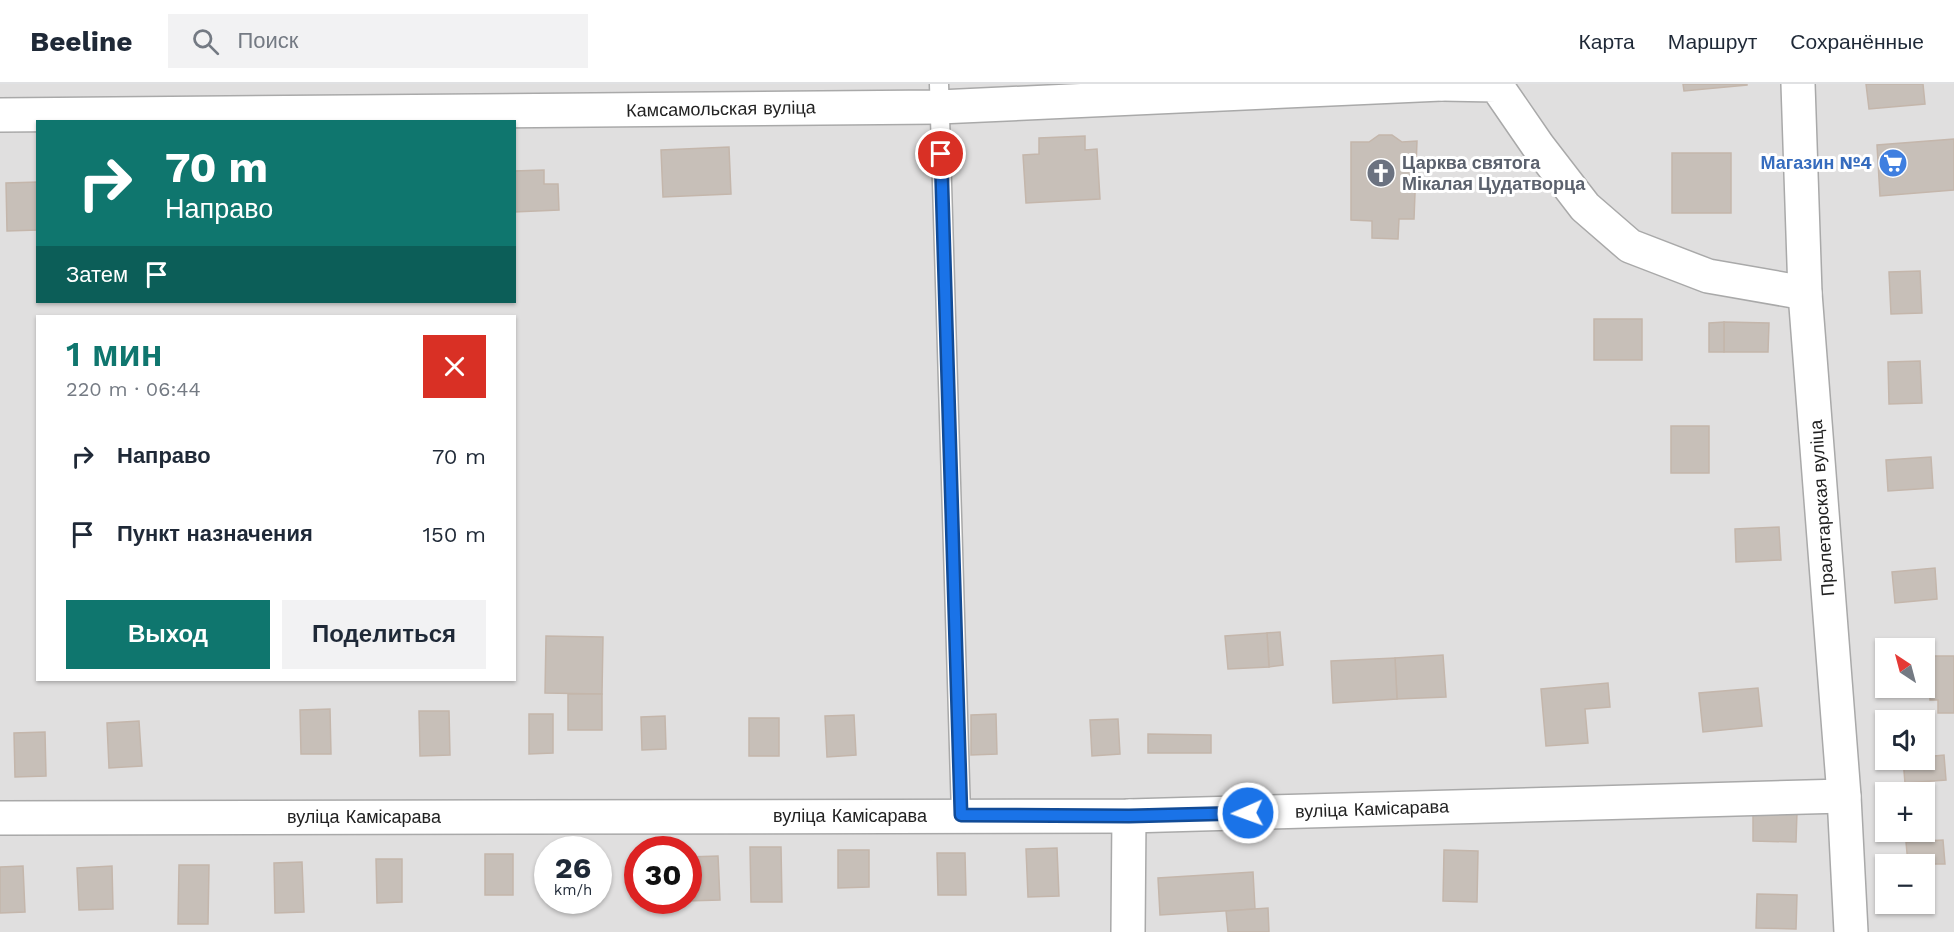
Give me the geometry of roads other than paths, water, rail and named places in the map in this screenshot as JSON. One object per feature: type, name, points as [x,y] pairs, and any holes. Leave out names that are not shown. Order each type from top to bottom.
[{"type":"street","name":"Камсамольская вуліца","points":[[0,115],[1441,84],[1496,85],[1538,147],[1585,207],[1630,246],[1708,276],[1805,293]]},
{"type":"street","name":"Пралетарская вуліца","points":[[1797,84],[1805,293],[1844,796],[1851,932]]},
{"type":"street","name":"вуліца Камісарава","points":[[0,818],[1129,816],[1844,796]]},
{"type":"street","points":[[1128,932],[1129,816]]},
{"type":"lane","points":[[939,95],[961,815]]},
{"type":"place","name":"Магазин №4","points":[[1893,163]]},
{"type":"place","name":"Царква святога Мікалая Цудатворца","points":[[1381,173]]}]
